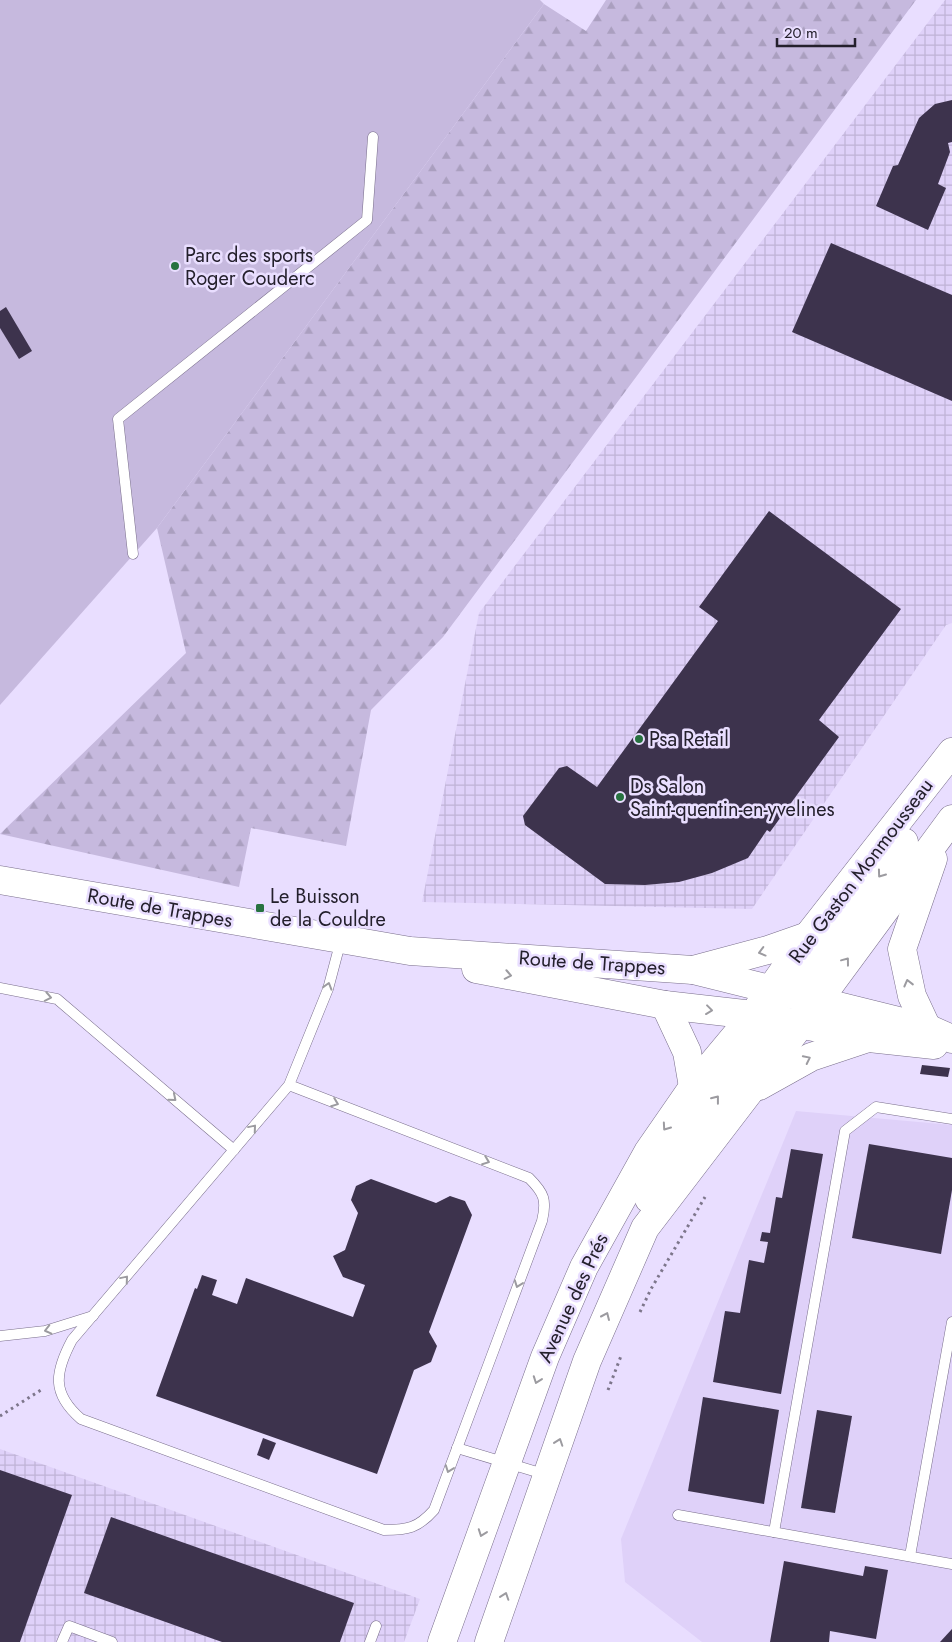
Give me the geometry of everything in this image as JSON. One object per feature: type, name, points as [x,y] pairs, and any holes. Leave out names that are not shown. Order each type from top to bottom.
[{"type":"main road","name":"Rue Gaston Monmousseau","points":[[794,995],[808,936],[952,752]]},
{"type":"main road","points":[[645,1228],[640,1215],[680,1144],[747,1060],[918,822],[911,804]]},
{"type":"main road","points":[[794,995],[947,827]]},
{"type":"main road","points":[[927,1028],[912,996],[902,949],[947,827]]},
{"type":"main road","name":"Route de Trappes","points":[[0,880],[410,951],[693,970],[927,1028],[952,1039]]},
{"type":"main road","points":[[693,970],[768,950],[808,936]]},
{"type":"main road","name":"Route de Trappes","points":[[410,951],[468,968],[665,1005],[776,1020],[869,1038],[952,1047]]},
{"type":"main road","name":"Avenue des Prés","points":[[489,1642],[587,1361],[645,1228],[749,1091],[776,1020],[794,995]]},
{"type":"main road","points":[[665,1005],[679,1031],[687,1052],[694,1087]]},
{"type":"main road","name":"Avenue des Prés","points":[[442,1642],[545,1357],[584,1267],[648,1152],[694,1087],[776,1020]]},
{"type":"main road","points":[[749,1091],[811,1057],[869,1038]]},
{"type":"lane","points":[[133,554],[118,419],[367,220],[373,137]]},
{"type":"lane","points":[[289,1085],[529,1178],[541,1190],[545,1206],[542,1221],[434,1510],[423,1523],[404,1530],[384,1530],[81,1419],[68,1408],[58,1378],[62,1359],[72,1340],[289,1085],[328,989],[341,939]]},
{"type":"lane","points":[[0,988],[56,998],[234,1150]]},
{"type":"lane","points":[[774,1532],[845,1131],[876,1107],[952,1119]]},
{"type":"lane","points":[[0,1336],[45,1331],[94,1316]]},
{"type":"lane","points":[[910,1556],[952,1322]]},
{"type":"lane","points":[[457,1448],[547,1476]]},
{"type":"lane","points":[[678,1515],[952,1564]]},
{"type":"lane","points":[[62,1642],[69,1626],[112,1642]]},
{"type":"lane","points":[[370,1642],[376,1626]]},
{"type":"path","points":[[639,1315],[650,1289],[707,1194]]},
{"type":"path","points":[[606,1396],[623,1350]]},
{"type":"path","points":[[0,1416],[38,1390],[59,1385]]},
{"type":"shaded area","points":[[945,0],[952,0],[952,623],[946,625],[752,909],[422,902],[479,613]]},
{"type":"shaded area","points":[[796,1111],[952,1125],[952,1642],[702,1642],[625,1582],[621,1539]]},
{"type":"shaded area","points":[[0,1449],[420,1599],[404,1642],[0,1642]]},
{"type":"green space","name":"Parc des sports Roger Couderc","points":[[0,0],[540,0],[544,4],[157,528],[0,705]]},
{"type":"green space","points":[[606,0],[916,0],[443,637],[371,710],[346,846],[251,828],[239,887],[0,834],[186,653],[157,528],[544,4],[586,31]]},
{"type":"building","points":[[952,100],[952,142],[948,143],[950,152],[938,184],[946,188],[928,230],[876,206],[893,166],[898,165],[919,118],[935,104]]},
{"type":"building","points":[[831,243],[952,295],[952,401],[792,332]]},
{"type":"building","points":[[6,307],[32,351],[19,359],[0,328],[0,311]]},
{"type":"building","points":[[769,511],[901,609],[819,720],[839,737],[770,832],[767,830],[748,858],[712,873],[679,882],[645,885],[605,884],[525,825],[523,816],[559,768],[567,766],[597,787],[718,621],[699,607]]},
{"type":"building","points":[[922,1065],[950,1068],[948,1077],[920,1074]]},
{"type":"building","points":[[869,1144],[952,1158],[952,1190],[941,1254],[852,1238]]},
{"type":"building","points":[[791,1149],[823,1154],[781,1394],[713,1382],[725,1311],[740,1313],[749,1260],[764,1263],[768,1242],[760,1241],[762,1232],[770,1233],[776,1197],[782,1198]]},
{"type":"building","points":[[371,1179],[436,1203],[450,1196],[465,1201],[472,1215],[429,1332],[437,1346],[431,1362],[414,1370],[377,1474],[156,1396],[195,1288],[197,1289],[202,1275],[217,1280],[212,1295],[237,1304],[246,1278],[353,1317],[365,1285],[343,1277],[333,1256],[345,1250],[358,1213],[351,1200],[356,1186]]},
{"type":"building","points":[[703,1397],[779,1410],[764,1504],[688,1491]]},
{"type":"building","points":[[817,1410],[852,1416],[835,1513],[801,1508]]},
{"type":"building","points":[[263,1438],[276,1443],[269,1460],[257,1455]]},
{"type":"building","points":[[0,1470],[72,1495],[20,1642],[0,1642]]},
{"type":"building","points":[[111,1517],[354,1603],[340,1642],[222,1642],[84,1593]]},
{"type":"building","points":[[784,1561],[863,1576],[865,1566],[888,1570],[876,1639],[830,1631],[829,1642],[770,1642]]},
{"type":"building","points":[[952,1629],[952,1642],[940,1642]]},
{"type":"place","name":"Parc des sports Roger Couderc","points":[[175,266]]},
{"type":"place","name":"Psa Retail","points":[[639,739]]},
{"type":"place","name":"Ds Salon Saint-quentin-en-yvelines","points":[[620,797]]},
{"type":"place","name":"Le Buisson de la Couldre","points":[[260,908]]}]
